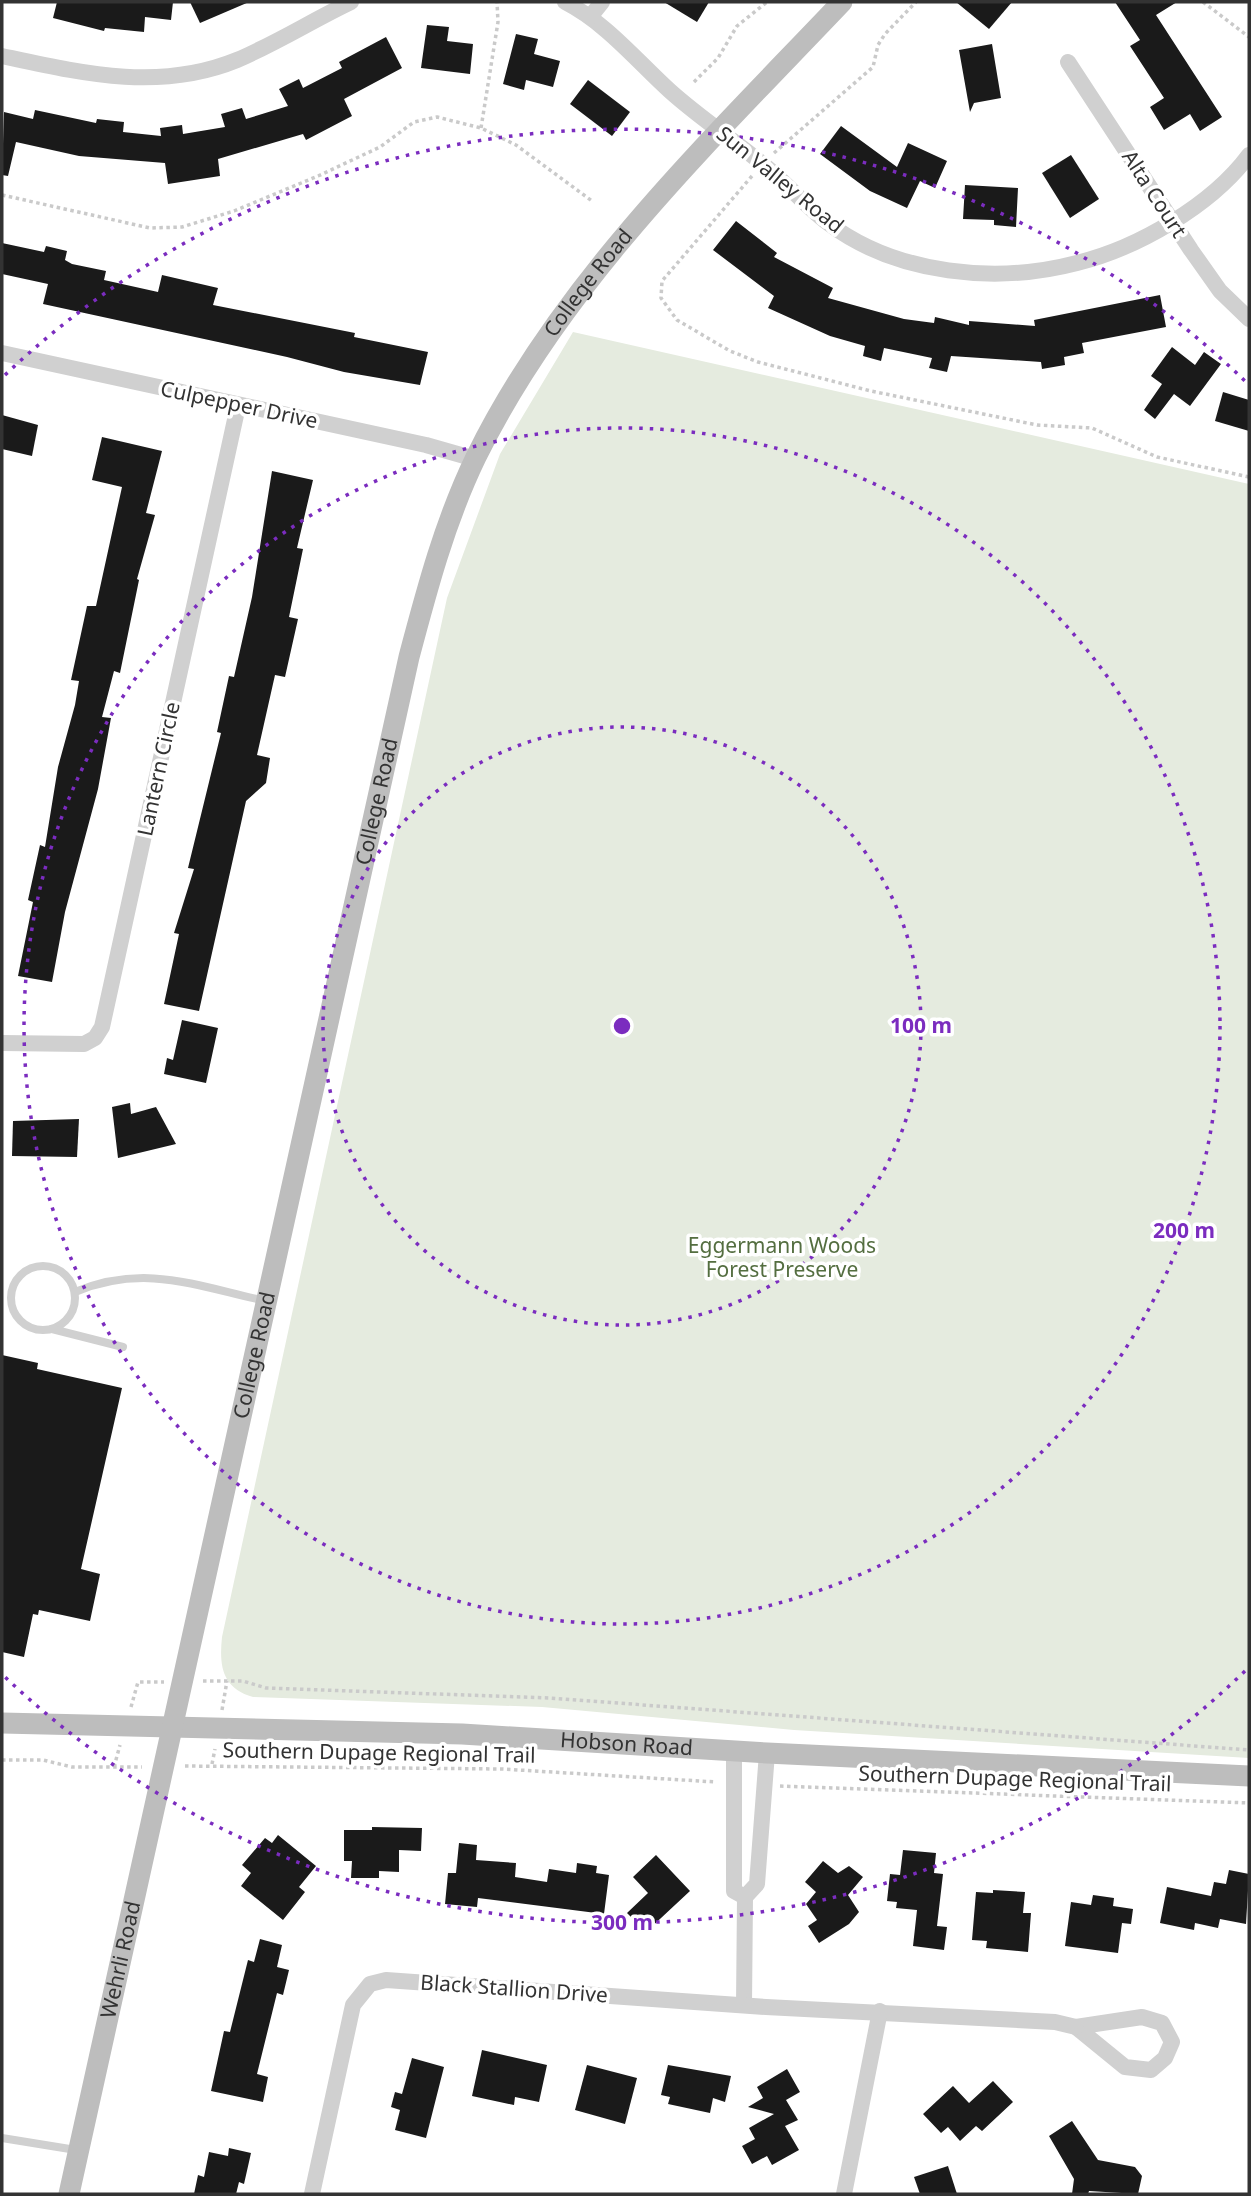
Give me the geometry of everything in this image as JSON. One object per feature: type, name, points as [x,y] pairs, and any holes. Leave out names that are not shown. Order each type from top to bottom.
[{"type":"main road","name":"College Road","points":[[174,1725],[409,657],[439,551],[475,459],[519,379],[570,306],[622,242],[720,131],[842,2]]},
{"type":"main road","name":"Hobson Road","points":[[2,1723],[475,1734],[766,1753],[1249,1776]]},
{"type":"main road","name":"Wehrli Road","points":[[69,2194],[174,1725]]},
{"type":"street","points":[[2,56],[101,77],[141,79],[187,74],[244,57],[351,2]]},
{"type":"street","name":"Sun Valley Road","points":[[565,2],[590,17],[672,92],[762,164],[829,223],[848,236],[894,256],[957,271],[1009,274],[1054,269],[1116,252],[1173,221],[1230,178],[1249,155]]},
{"type":"street","points":[[590,17],[602,2]]},
{"type":"street","name":"Alta Court","points":[[1068,62],[1220,291],[1249,319]]},
{"type":"street","name":"Culpepper Drive","points":[[2,353],[426,445],[475,459]]},
{"type":"street","name":"Lantern Circle","points":[[2,1042],[84,1044],[94,1038],[102,1027],[238,405]]},
{"type":"street","points":[[734,1751],[734,1891],[745,1897]]},
{"type":"street","points":[[744,2006],[745,1897],[757,1884],[766,1753]]},
{"type":"street","name":"Black Stallion Drive","points":[[312,2194],[353,2005],[370,1984],[386,1980],[744,2006],[1055,2022],[1076,2027]]},
{"type":"street","points":[[844,2194],[880,2011]]},
{"type":"street","points":[[1142,2017],[1162,2023],[1172,2042],[1165,2059],[1151,2070],[1125,2067],[1076,2027],[1142,2017]]},
{"type":"lane","points":[[52,1329],[71,1315],[75,1292],[67,1277],[46,1266],[22,1273],[12,1287],[10,1298],[19,1320],[40,1330],[52,1329],[123,1347]]},
{"type":"lane","points":[[75,1292],[98,1282],[128,1277],[165,1278],[268,1301]]},
{"type":"lane","points":[[2,1283],[12,1287]]},
{"type":"lane","points":[[2,2137],[79,2151]]},
{"type":"path","points":[[481,128],[498,22],[497,2]]},
{"type":"path","points":[[694,82],[718,58],[737,26],[767,2]]},
{"type":"path","points":[[916,2],[885,34],[878,45],[873,67],[762,164],[662,281],[660,290],[666,309],[689,329],[730,351],[793,372],[1037,425],[1092,428],[1157,457],[1249,477]]},
{"type":"path","points":[[1203,2],[1249,37]]},
{"type":"path","points":[[2,195],[150,228],[169,229],[234,211],[380,147],[423,118],[438,117],[481,128],[516,145],[592,201]]},
{"type":"path","points":[[227,1681],[243,1681],[266,1688],[550,1698],[758,1712],[1249,1750]]},
{"type":"path","points":[[2,1760],[44,1760],[72,1767],[114,1767]]},
{"type":"path","name":"Southern Dupage Regional Trail","points":[[208,1766],[502,1769],[717,1782]]},
{"type":"path","name":"Southern Dupage Regional Trail","points":[[779,1786],[1249,1803]]},
{"type":"green space","name":"Eggermann Woods Forest Preserve","points":[[573,332],[1249,484],[1249,1758],[794,1730],[542,1707],[253,1697],[235,1688],[225,1674],[221,1657],[222,1637],[447,598],[500,454]]},
{"type":"building","points":[[57,2],[173,2],[171,20],[145,17],[144,32],[105,28],[104,31],[53,18]]},
{"type":"building","points":[[190,2],[249,2],[200,23]]},
{"type":"building","points":[[664,2],[709,2],[697,22]]},
{"type":"building","points":[[956,2],[1012,2],[989,29]]},
{"type":"building","points":[[1115,2],[1177,2],[1156,15],[1222,117],[1200,131],[1190,114],[1164,130],[1150,107],[1164,98],[1130,46],[1140,40]]},
{"type":"building","points":[[427,25],[449,27],[447,41],[473,44],[470,74],[421,68]]},
{"type":"building","points":[[516,34],[538,39],[534,54],[560,61],[553,87],[526,80],[524,90],[503,84]]},
{"type":"building","points":[[386,37],[402,68],[344,99],[352,116],[306,140],[303,134],[218,159],[220,176],[168,184],[165,163],[79,156],[16,142],[8,176],[2,175],[4,112],[33,119],[35,110],[96,123],[97,119],[124,122],[123,132],[161,136],[160,128],[182,125],[183,134],[225,127],[221,114],[242,108],[246,119],[288,106],[279,89],[299,79],[303,88],[342,68],[339,62]]},
{"type":"building","points":[[992,44],[1001,98],[974,103],[970,112],[959,50]]},
{"type":"building","points":[[588,80],[630,112],[612,136],[570,104]]},
{"type":"building","points":[[841,126],[897,167],[908,143],[947,161],[935,188],[920,181],[907,208],[870,191],[820,154]]},
{"type":"building","points":[[1071,155],[1099,199],[1070,218],[1042,173]]},
{"type":"building","points":[[965,185],[1018,188],[1016,227],[994,225],[994,220],[963,219]]},
{"type":"building","points":[[736,221],[777,253],[774,257],[833,288],[828,298],[904,319],[934,323],[935,317],[969,325],[969,321],[1035,326],[1034,320],[1160,295],[1166,327],[1082,343],[1084,353],[1064,357],[1065,365],[1042,369],[1041,362],[951,356],[947,372],[929,368],[932,358],[884,348],[881,361],[863,356],[865,346],[830,336],[768,308],[774,296],[713,250]]},
{"type":"building","points":[[2,243],[44,252],[46,246],[67,251],[65,260],[72,264],[106,271],[104,280],[158,292],[162,275],[218,288],[213,305],[355,333],[354,337],[428,352],[420,385],[344,372],[43,304],[48,284],[2,274]]},
{"type":"building","points":[[1172,347],[1195,365],[1204,352],[1221,364],[1190,406],[1174,394],[1155,419],[1144,410],[1162,384],[1151,376]]},
{"type":"building","points":[[1223,392],[1249,400],[1249,431],[1215,421]]},
{"type":"building","points":[[2,415],[38,425],[32,456],[2,449]]},
{"type":"building","points":[[102,437],[162,451],[146,513],[155,515],[137,579],[139,580],[120,673],[114,671],[102,717],[111,718],[98,789],[65,912],[52,982],[18,976],[33,902],[28,900],[40,845],[45,847],[58,767],[75,705],[79,681],[71,680],[87,606],[96,606],[122,487],[92,480]]},
{"type":"building","points":[[272,471],[313,480],[297,548],[303,549],[289,617],[298,619],[285,677],[275,675],[257,755],[270,758],[266,783],[246,801],[199,1011],[164,1004],[179,934],[174,933],[194,869],[188,868],[221,733],[217,732],[229,676],[234,677],[252,597]]},
{"type":"building","points":[[182,1020],[218,1028],[206,1083],[164,1074],[167,1058],[173,1060]]},
{"type":"building","points":[[130,1103],[131,1114],[156,1107],[176,1144],[118,1158],[112,1107]]},
{"type":"building","points":[[79,1119],[77,1157],[12,1156],[13,1121]]},
{"type":"building","points":[[2,1355],[38,1363],[37,1369],[122,1388],[81,1569],[100,1574],[90,1621],[39,1610],[38,1615],[33,1614],[24,1657],[2,1652]]},
{"type":"building","points":[[372,1827],[422,1828],[421,1851],[399,1850],[399,1872],[379,1871],[379,1878],[351,1878],[352,1861],[344,1861],[344,1830],[372,1830]]},
{"type":"building","points":[[278,1835],[316,1866],[299,1887],[305,1892],[283,1920],[241,1886],[251,1873],[242,1865],[265,1838],[272,1843]]},
{"type":"building","points":[[459,1843],[477,1845],[476,1860],[516,1863],[515,1877],[547,1882],[549,1869],[576,1873],[577,1863],[597,1866],[596,1873],[609,1875],[604,1914],[478,1898],[477,1907],[445,1904],[448,1873],[456,1873]]},
{"type":"building","points":[[903,1850],[936,1853],[934,1873],[943,1874],[937,1926],[947,1927],[944,1950],[913,1946],[917,1910],[896,1908],[897,1902],[887,1901],[890,1874],[900,1875]]},
{"type":"building","points":[[656,1855],[690,1891],[646,1932],[627,1913],[648,1893],[633,1877]]},
{"type":"building","points":[[823,1861],[838,1873],[849,1866],[863,1877],[848,1895],[859,1912],[849,1924],[819,1943],[808,1926],[817,1920],[806,1904],[816,1892],[805,1882]]},
{"type":"building","points":[[1229,1870],[1249,1874],[1246,1924],[1220,1919],[1218,1928],[1195,1923],[1194,1930],[1160,1923],[1167,1887],[1211,1896],[1214,1882],[1226,1884]]},
{"type":"building","points":[[993,1890],[1025,1892],[1023,1913],[1031,1913],[1028,1952],[986,1948],[987,1941],[972,1940],[976,1892],[993,1893]]},
{"type":"building","points":[[1093,1895],[1114,1898],[1113,1906],[1133,1909],[1131,1924],[1122,1923],[1118,1953],[1065,1946],[1071,1902],[1091,1905]]},
{"type":"building","points":[[260,1939],[282,1945],[277,1967],[289,1970],[283,1995],[277,1993],[257,2074],[268,2077],[263,2102],[211,2091],[224,2031],[230,2032],[248,1960],[254,1962]]},
{"type":"building","points":[[482,2050],[547,2065],[539,2102],[515,2097],[514,2105],[472,2096]]},
{"type":"building","points":[[412,2058],[444,2067],[426,2138],[395,2130],[400,2110],[391,2107],[395,2092],[402,2094]]},
{"type":"building","points":[[587,2065],[637,2078],[625,2124],[575,2110]]},
{"type":"building","points":[[668,2065],[731,2076],[725,2102],[713,2098],[710,2113],[668,2104],[670,2097],[661,2095]]},
{"type":"building","points":[[787,2069],[800,2092],[786,2100],[798,2120],[785,2126],[799,2150],[772,2165],[767,2156],[752,2164],[742,2146],[755,2139],[749,2128],[774,2114],[748,2107],[763,2098],[757,2087]]},
{"type":"building","points":[[993,2081],[1013,2102],[982,2131],[976,2126],[960,2141],[948,2127],[941,2133],[923,2114],[953,2086],[969,2103]]},
{"type":"building","points":[[1072,2121],[1098,2160],[1135,2167],[1142,2176],[1138,2194],[1089,2191],[1088,2194],[1072,2194],[1074,2179],[1049,2136]]},
{"type":"building","points":[[229,2148],[251,2153],[244,2184],[239,2182],[236,2194],[194,2194],[198,2175],[204,2177],[209,2152],[228,2156]]},
{"type":"building","points":[[948,2166],[957,2194],[920,2194],[914,2177]]}]
